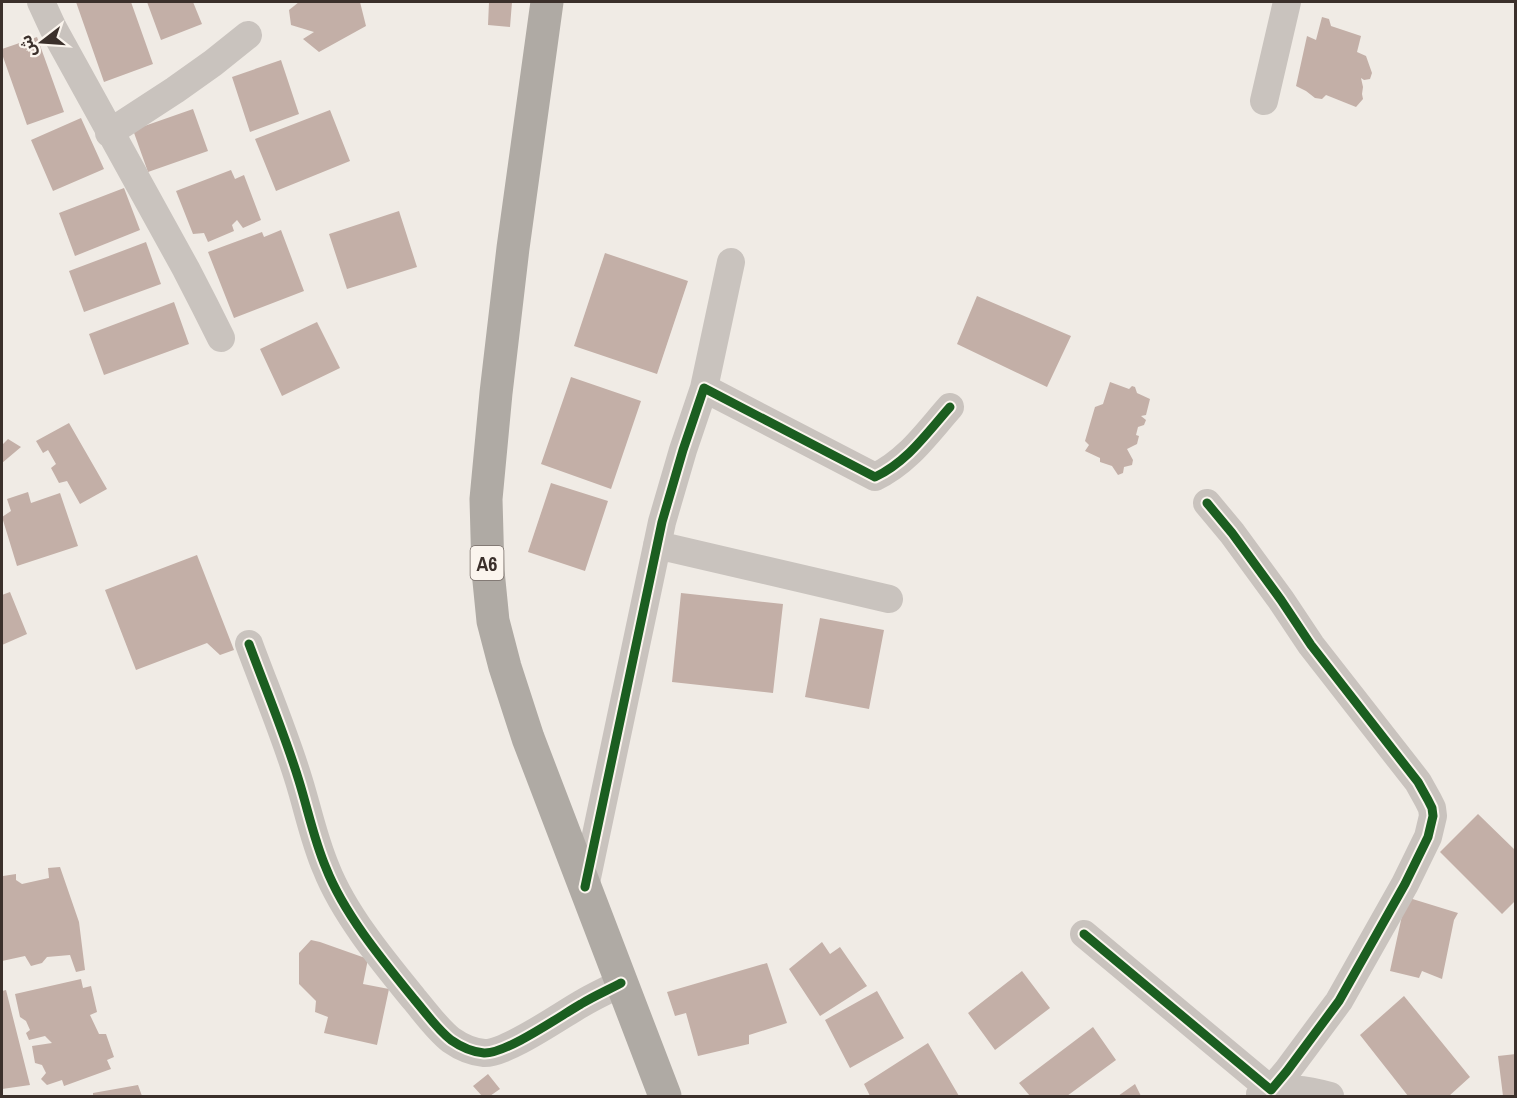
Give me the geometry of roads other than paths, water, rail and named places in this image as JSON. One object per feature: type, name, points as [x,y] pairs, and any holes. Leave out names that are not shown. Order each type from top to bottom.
[{"type":"highway","name":"A6","points":[[547,2],[513,248],[486,499],[488,571],[493,621],[528,738],[665,1096]]},
{"type":"street","points":[[41,2],[109,133],[191,278],[220,338]]},
{"type":"street","points":[[1264,101],[1287,2]]},
{"type":"street","points":[[109,133],[175,90],[248,35]]},
{"type":"street","points":[[585,887],[662,522],[704,388],[731,262]]},
{"type":"street","points":[[704,388],[875,477],[903,459],[950,407]]},
{"type":"street","points":[[1207,503],[1232,533],[1311,645],[1418,782],[1432,808],[1433,816],[1428,837],[1405,884],[1339,1001],[1294,1062],[1261,1093]]},
{"type":"street","points":[[657,545],[889,599]]},
{"type":"street","points":[[249,644],[299,780],[310,822],[326,868],[337,892],[363,933],[404,987],[449,1038],[472,1051],[486,1053],[502,1048],[526,1037],[621,983]]},
{"type":"street","points":[[1084,934],[1261,1093]]},
{"type":"street","points":[[1261,1093],[1292,1088],[1330,1096]]}]
